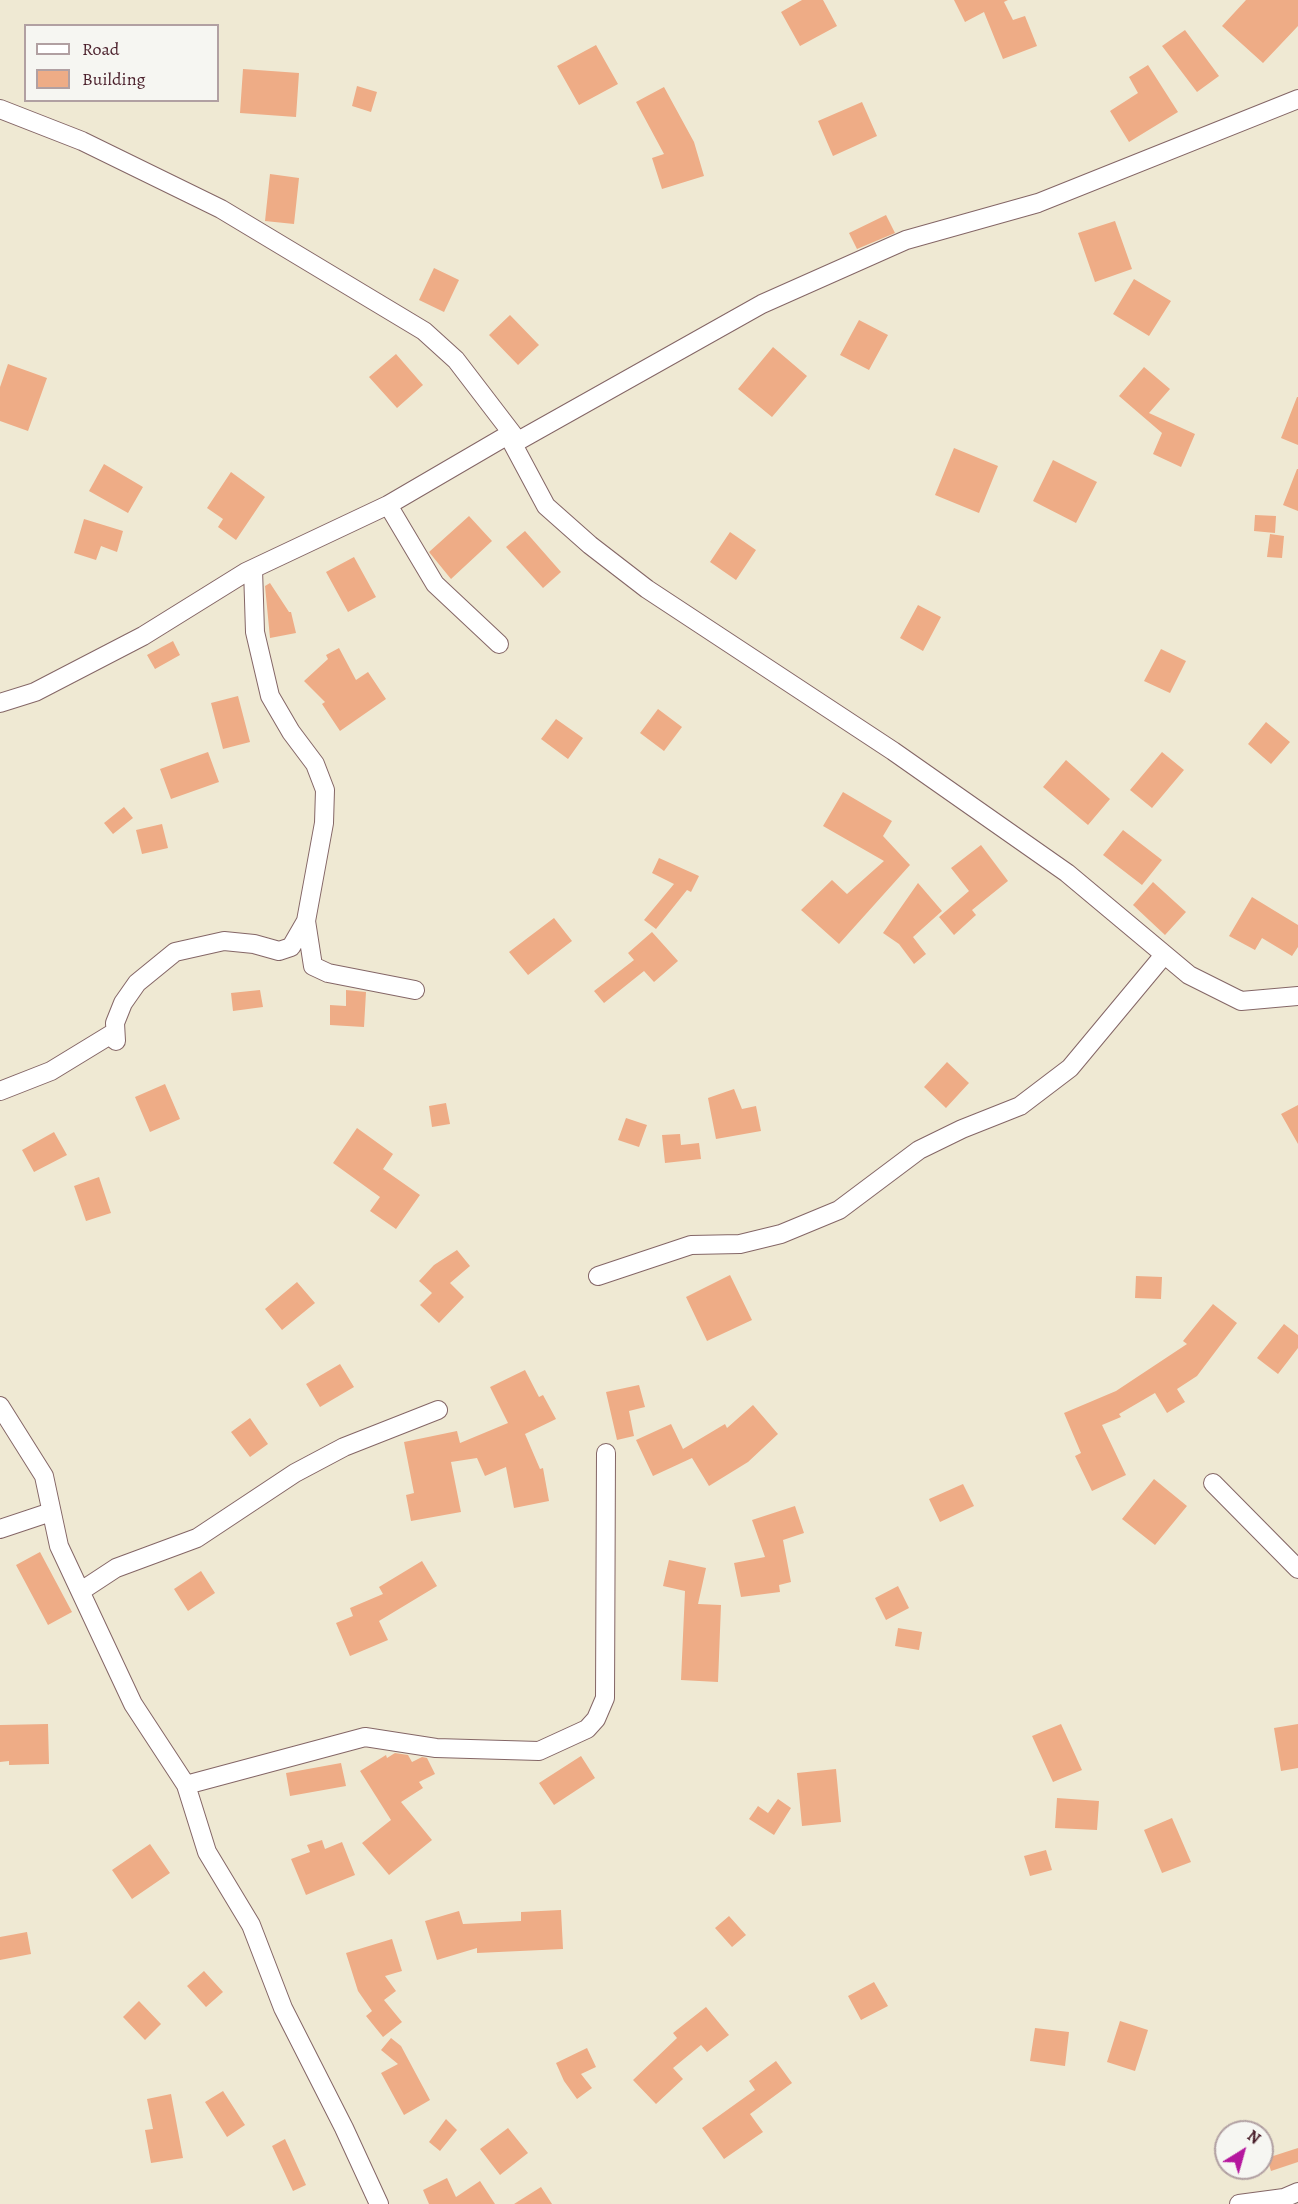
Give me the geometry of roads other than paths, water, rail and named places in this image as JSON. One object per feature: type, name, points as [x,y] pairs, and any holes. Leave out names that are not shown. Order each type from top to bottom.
[{"type":"street","points":[[0,703],[35,692],[143,636],[253,569],[388,505],[762,304],[896,244],[1038,203],[1298,99]]},
{"type":"street","points":[[0,109],[82,141],[220,209],[424,331],[456,360],[513,438],[546,506],[590,545],[647,589],[893,751],[1067,873],[1189,975],[1241,1000],[1298,996]]},
{"type":"street","points":[[388,505],[435,584],[499,644]]},
{"type":"street","points":[[253,569],[255,632],[270,696],[291,732],[315,764],[326,790],[324,823],[306,921],[313,966],[328,973],[415,990]]},
{"type":"street","points":[[0,1091],[51,1071],[110,1035],[116,1041],[115,1023],[123,1003],[137,983],[175,952],[225,941],[254,944],[279,951],[291,946],[306,921]]},
{"type":"street","points":[[598,1276],[691,1245],[740,1244],[781,1234],[839,1209],[920,1150],[962,1129],[1020,1106],[1070,1068],[1164,955]]},
{"type":"street","points":[[0,1406],[44,1476],[59,1546],[133,1704],[186,1785],[207,1852],[251,1925],[283,2008],[344,2128],[379,2204]]},
{"type":"street","points":[[81,1591],[116,1568],[197,1538],[295,1473],[344,1447],[438,1410]]},
{"type":"street","points":[[186,1785],[365,1737],[436,1748],[539,1751],[587,1729],[596,1719],[604,1698],[606,1453]]},
{"type":"street","points":[[1213,1483],[1298,1569]]},
{"type":"street","points":[[0,1529],[51,1512]]},
{"type":"street","points":[[1239,2204],[1289,2198]]}]
